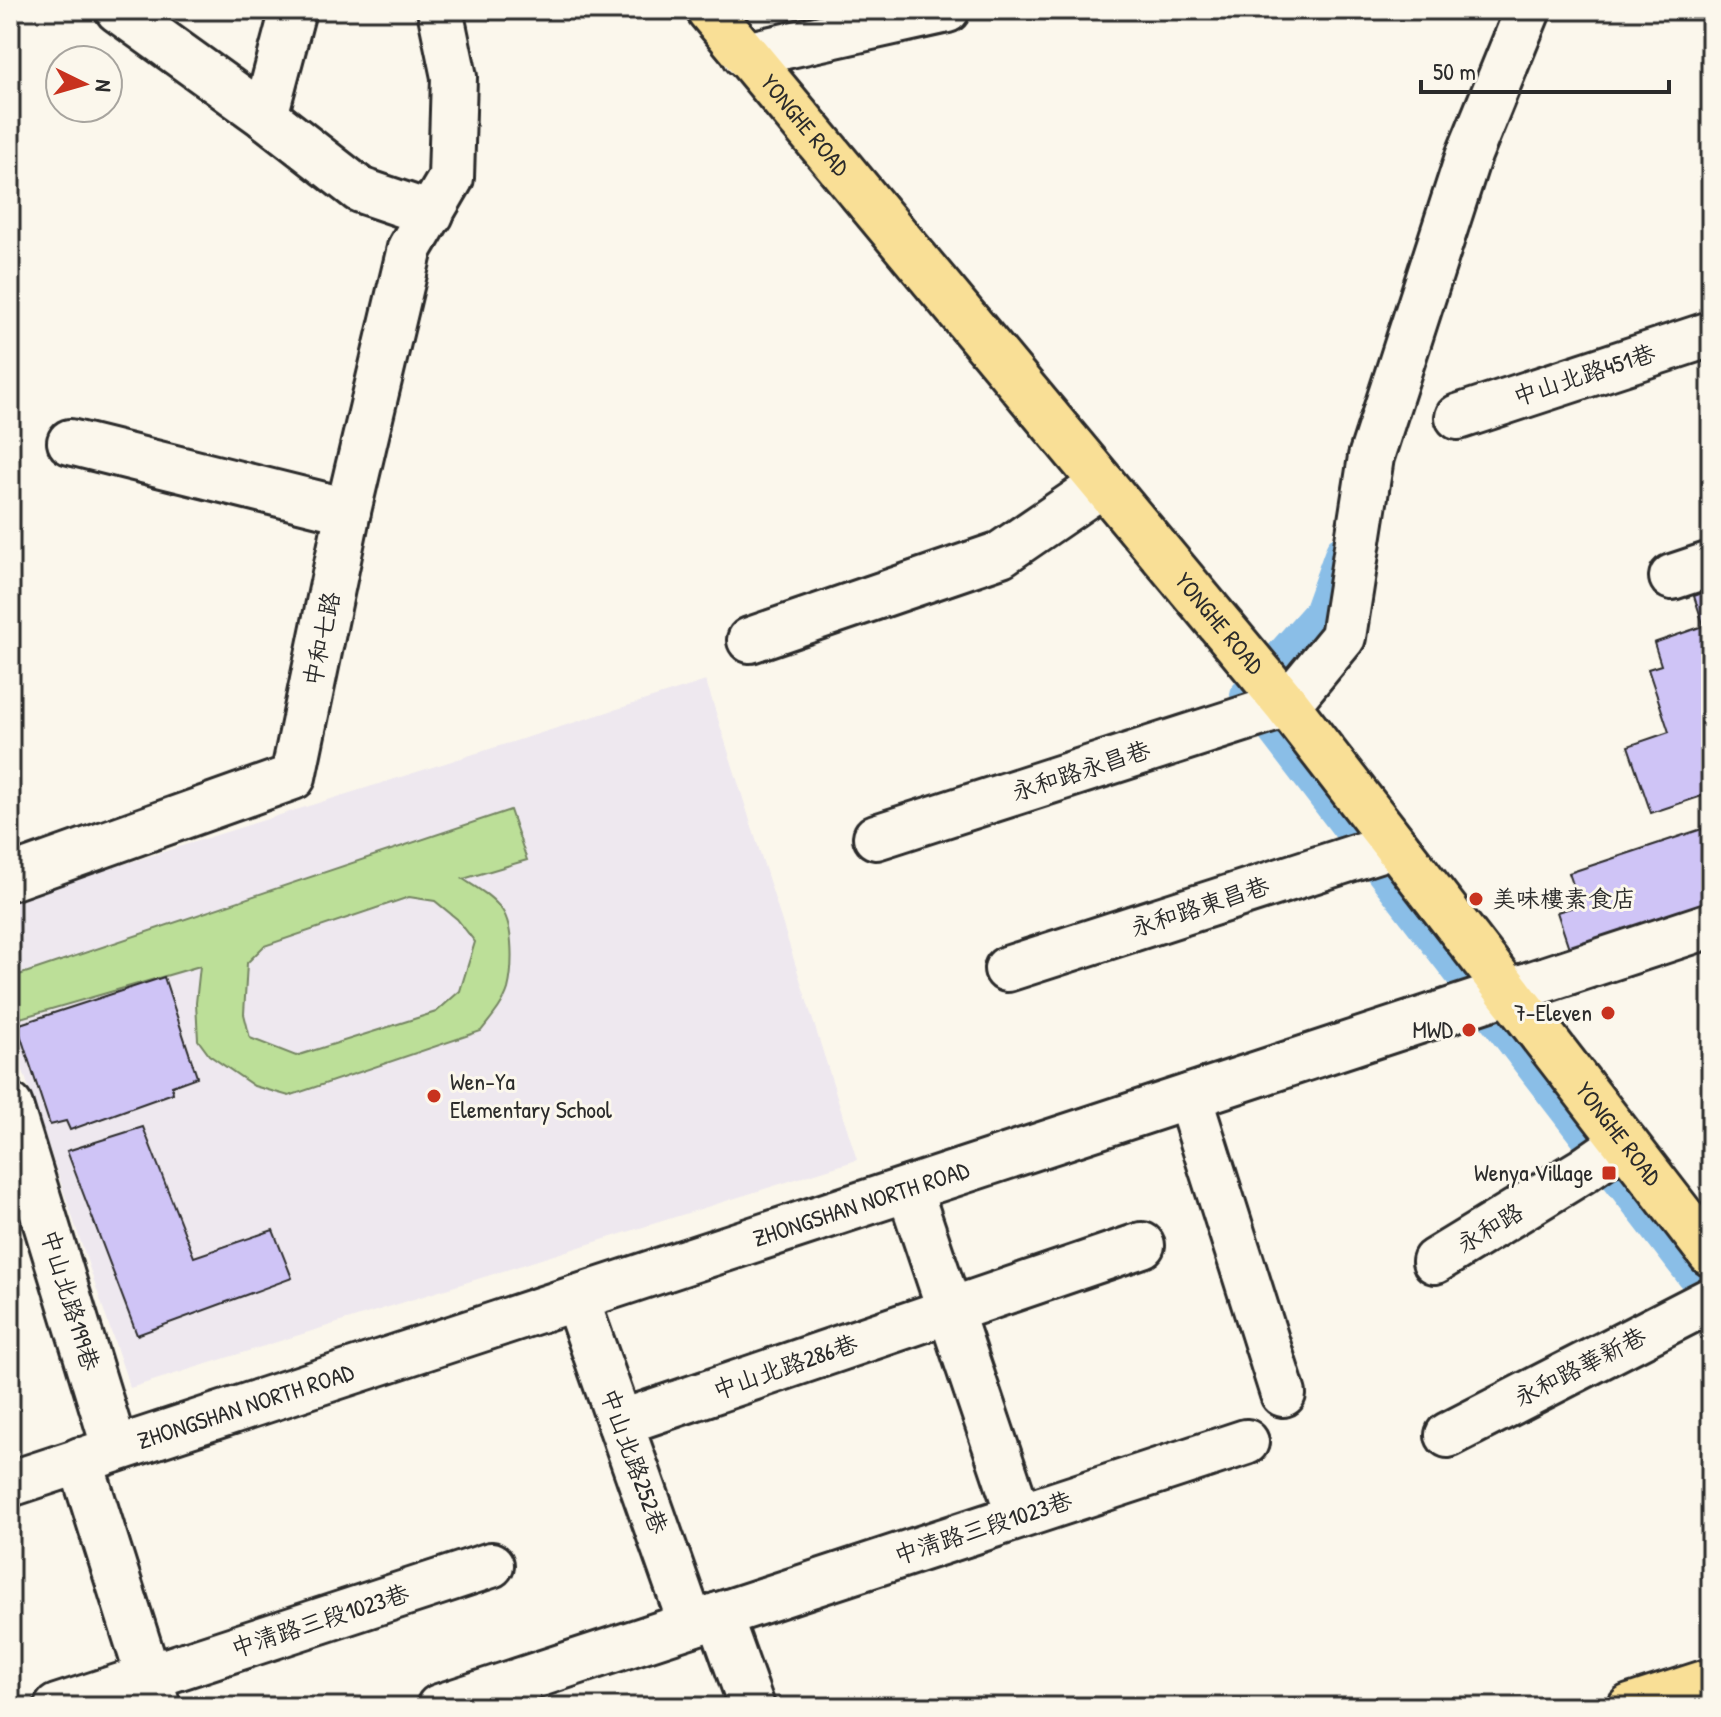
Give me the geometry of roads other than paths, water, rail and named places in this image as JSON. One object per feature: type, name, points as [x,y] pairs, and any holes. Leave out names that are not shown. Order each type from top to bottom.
[{"type":"main road","name":"YONGHE ROAD","points":[[709,10],[1285,704],[1711,1254]]},
{"type":"main road","points":[[1630,1707],[1711,1681]]},
{"type":"street","points":[[118,10],[265,116],[360,190],[431,214]]},
{"type":"street","points":[[265,116],[293,10]]},
{"type":"street","name":"中和七路","points":[[10,878],[293,777],[348,511],[410,248],[451,178],[454,77],[440,10]]},
{"type":"street","points":[[745,55],[808,10]]},
{"type":"street","points":[[745,55],[947,10]]},
{"type":"street","points":[[1285,704],[1343,637],[1371,457],[1468,157],[1528,10]]},
{"type":"street","name":"中山北路451巷","points":[[1458,417],[1711,334]]},
{"type":"street","points":[[70,442],[348,511]]},
{"type":"street","points":[[750,640],[1001,554],[1103,484]]},
{"type":"street","name":"永和路永昌巷","points":[[876,837],[1285,704]]},
{"type":"street","name":"永和路東昌巷","points":[[1007,969],[1392,845]]},
{"type":"street","name":"ZHONGSHAN NORTH ROAD","points":[[10,1484],[1711,925]]},
{"type":"street","points":[[1189,1097],[1283,1394]]},
{"type":"street","name":"中山北路199巷","points":[[10,1106],[97,1455]]},
{"type":"street","name":"永和路","points":[[1435,1261],[1584,1170],[1623,1142]]},
{"type":"street","points":[[909,1189],[1019,1516]]},
{"type":"street","name":"中山北路286巷","points":[[620,1423],[1142,1245]]},
{"type":"street","name":"中山北路252巷","points":[[576,1298],[620,1423],[705,1620]]},
{"type":"street","name":"永和路華新巷","points":[[1448,1435],[1711,1300]]},
{"type":"street","name":"中清路三段1023巷","points":[[439,1707],[513,1695],[705,1620],[1246,1442]]},
{"type":"street","points":[[97,1455],[154,1692]]},
{"type":"street","name":"中清路三段1023巷","points":[[57,1707],[154,1692],[491,1565]]},
{"type":"street","points":[[705,1620],[752,1707]]},
{"type":"waterway","points":[[1342,552],[1320,613],[1247,695],[1711,1298]]},
{"type":"place","name":"美味樓素食店","points":[[1476,899]]},
{"type":"place","name":"7-Eleven","points":[[1608,1013]]},
{"type":"place","name":"MWD","points":[[1469,1030]]},
{"type":"place","name":"Wen-Ya Elementary School","points":[[434,1096]]},
{"type":"place","name":"Wenya Village","points":[[1609,1173]]}]
